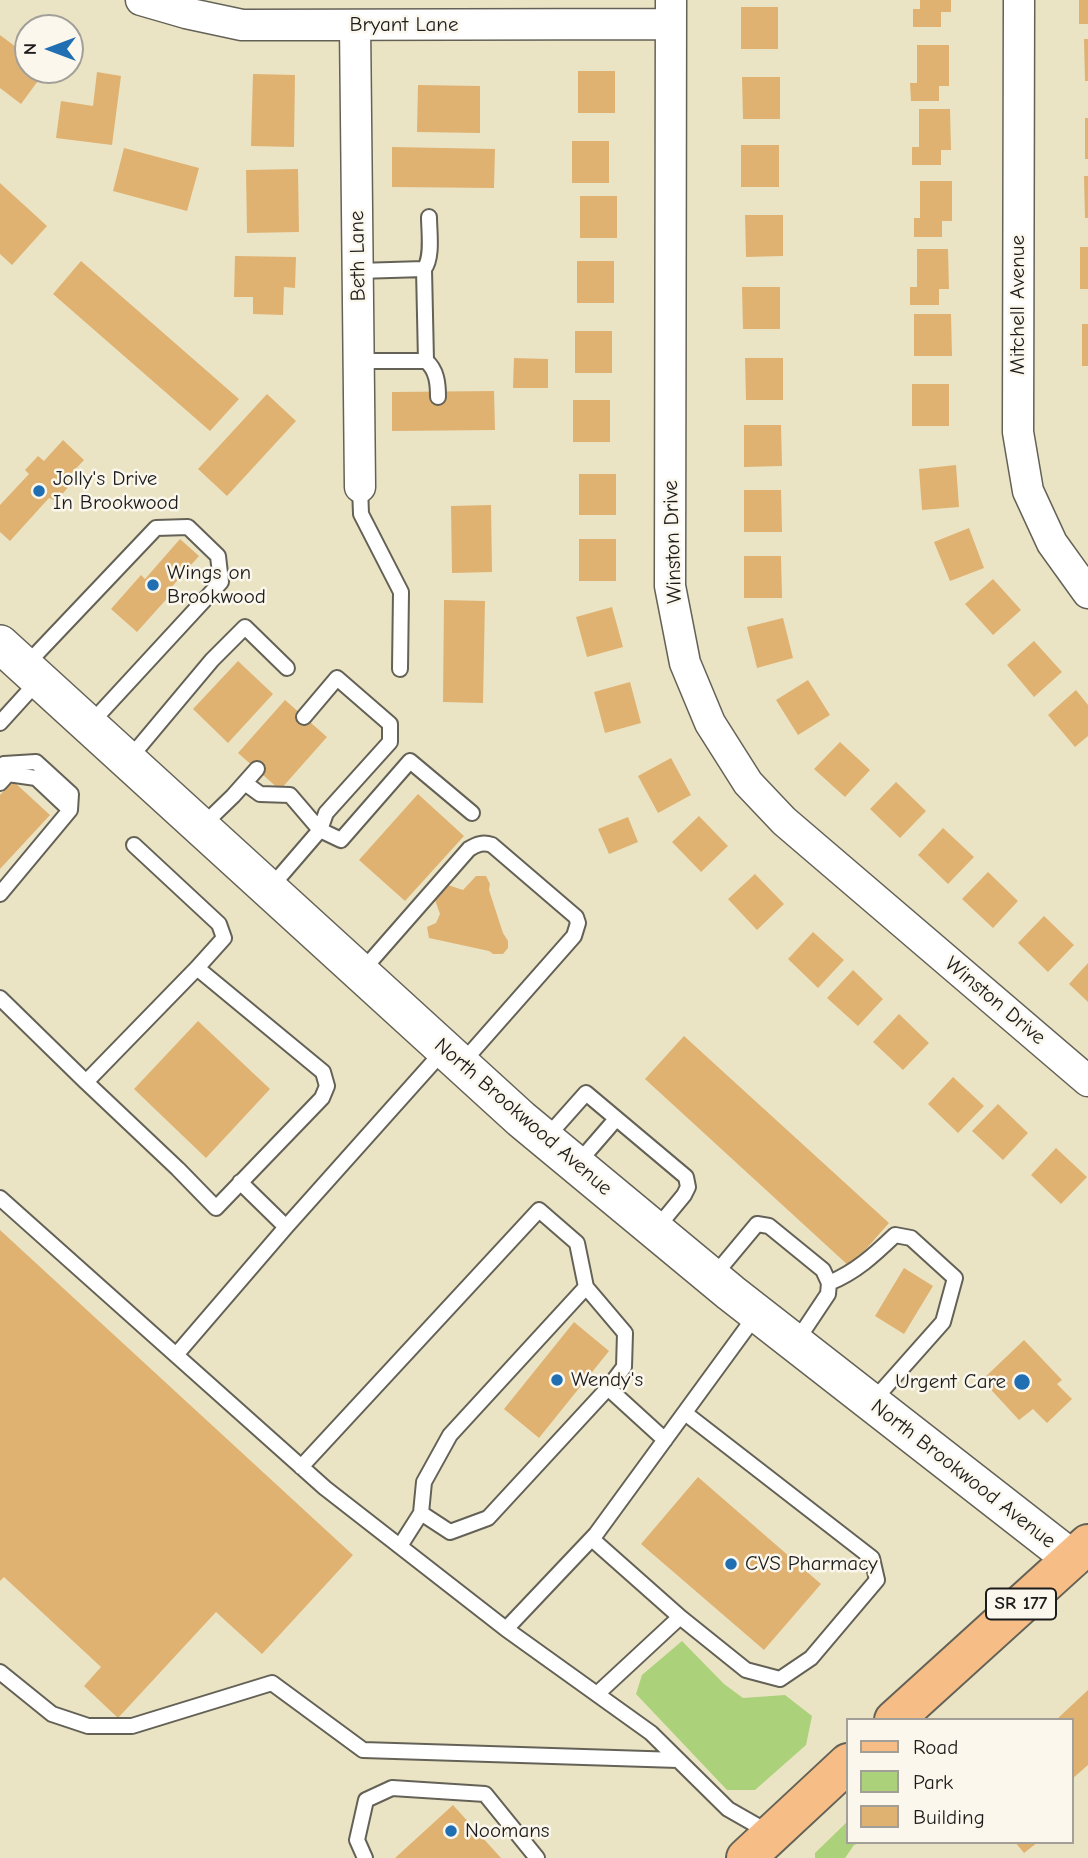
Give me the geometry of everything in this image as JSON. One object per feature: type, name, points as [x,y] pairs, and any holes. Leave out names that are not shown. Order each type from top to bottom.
[{"type":"main road","name":"SR 177","points":[[896,1718],[1083,1559]]},
{"type":"main road","points":[[766,1850],[846,1765]]},
{"type":"street","name":"Mitchell Avenue","points":[[1019,0],[1018,432],[1028,491],[1052,543],[1088,593]]},
{"type":"street","name":"Bryant Lane","points":[[151,1],[186,13],[242,25],[355,25],[671,12]]},
{"type":"street","name":"Winston Drive","points":[[671,12],[670,586],[685,663],[710,723],[748,783],[783,821],[1088,1081]]},
{"type":"street","name":"Beth Lane","points":[[355,25],[360,487]]},
{"type":"street","name":"North Brookwood Avenue","points":[[21,664],[521,1119],[757,1314],[1083,1559]]},
{"type":"lane","points":[[429,217],[429,258],[424,269],[426,361],[434,371],[438,383],[438,397]]},
{"type":"lane","points":[[358,271],[424,269]]},
{"type":"lane","points":[[359,361],[426,361]]},
{"type":"lane","points":[[360,487],[361,514],[401,592],[400,669]]},
{"type":"lane","points":[[0,723],[21,664],[156,528],[188,527],[218,556],[221,582],[89,725]]},
{"type":"lane","points":[[128,760],[212,660],[245,627],[287,668]]},
{"type":"lane","points":[[269,889],[320,831],[326,813],[390,742],[390,724],[337,678],[304,717]]},
{"type":"lane","points":[[245,783],[260,794],[290,795],[320,831],[341,839],[410,761],[472,813]]},
{"type":"lane","points":[[0,769],[4,764],[36,762],[71,794],[70,810],[0,894]]},
{"type":"lane","points":[[201,827],[257,769]]},
{"type":"lane","points":[[0,783],[8,774],[36,778],[70,810]]},
{"type":"lane","points":[[176,1355],[286,1227],[574,936],[578,923],[576,917],[492,845],[481,844],[469,849],[361,972]]},
{"type":"lane","points":[[86,1082],[224,937],[219,924],[134,845]]},
{"type":"lane","points":[[0,998],[216,1208],[322,1098],[327,1086],[323,1072],[197,968]]},
{"type":"lane","points":[[546,1138],[586,1093],[686,1177],[688,1187],[684,1195],[655,1230]]},
{"type":"lane","points":[[577,1164],[615,1119]]},
{"type":"lane","points":[[240,1182],[286,1227]]},
{"type":"lane","points":[[0,1198],[325,1489],[506,1629],[651,1733],[766,1850]]},
{"type":"lane","points":[[301,1467],[539,1210],[577,1243],[586,1287],[625,1333],[624,1367],[608,1388],[488,1518],[450,1532],[421,1513]]},
{"type":"lane","points":[[712,1278],[757,1224],[769,1226],[823,1270],[829,1283],[828,1294],[796,1344]]},
{"type":"lane","points":[[829,1283],[848,1276],[895,1235],[912,1238],[955,1278],[943,1322],[872,1403]]},
{"type":"lane","points":[[400,1546],[421,1513],[424,1482],[450,1435],[586,1287]]},
{"type":"lane","points":[[506,1629],[592,1539],[757,1314]]},
{"type":"lane","points":[[608,1388],[665,1440]]},
{"type":"lane","points":[[592,1539],[680,1617],[746,1670],[780,1679],[811,1658],[877,1580],[872,1558],[685,1413]]},
{"type":"lane","points":[[597,1694],[680,1617]]},
{"type":"lane","points":[[0,1672],[52,1714],[88,1726],[132,1726],[272,1683],[363,1750],[678,1760]]},
{"type":"lane","points":[[365,1858],[358,1840],[366,1801],[392,1788],[485,1794],[537,1858]]},
{"type":"green space","points":[[682,1641],[724,1684],[743,1698],[785,1695],[812,1716],[806,1745],[755,1790],[727,1790],[636,1694],[642,1675]]},
{"type":"green space","points":[[846,1823],[846,1844],[857,1844],[845,1858],[815,1858],[815,1853]]},
{"type":"building","points":[[920,0],[951,0],[951,12],[941,12],[941,27],[913,27],[913,9],[920,9]]},
{"type":"building","points":[[1079,0],[1088,0],[1088,24],[1079,24]]},
{"type":"building","points":[[741,7],[778,7],[778,49],[741,49]]},
{"type":"building","points":[[0,35],[14,46],[14,84],[36,84],[21,104],[0,88]]},
{"type":"building","points":[[1084,39],[1088,39],[1088,81],[1085,81]]},
{"type":"building","points":[[917,45],[949,45],[949,86],[939,86],[939,101],[911,101],[910,83],[917,83]]},
{"type":"building","points":[[578,71],[615,71],[615,113],[578,113]]},
{"type":"building","points":[[97,72],[121,76],[112,145],[56,138],[61,101],[93,106]]},
{"type":"building","points":[[253,74],[295,75],[294,147],[251,146]]},
{"type":"building","points":[[742,77],[780,77],[780,119],[743,119]]},
{"type":"building","points":[[418,85],[480,86],[480,133],[417,132]]},
{"type":"building","points":[[919,109],[950,109],[951,150],[941,150],[941,165],[912,165],[912,147],[919,147]]},
{"type":"building","points":[[1085,118],[1088,118],[1088,159],[1085,159]]},
{"type":"building","points":[[572,141],[609,141],[609,183],[572,183]]},
{"type":"building","points":[[741,145],[779,145],[779,187],[741,187]]},
{"type":"building","points":[[392,147],[495,149],[494,188],[392,187]]},
{"type":"building","points":[[124,148],[199,168],[187,211],[113,191]]},
{"type":"building","points":[[298,169],[299,232],[247,233],[246,170]]},
{"type":"building","points":[[1084,176],[1088,176],[1088,218],[1085,218]]},
{"type":"building","points":[[920,181],[952,181],[952,221],[942,221],[942,237],[914,237],[914,218],[920,218]]},
{"type":"building","points":[[0,183],[47,226],[12,265],[0,254]]},
{"type":"building","points":[[580,196],[617,196],[617,238],[580,238]]},
{"type":"building","points":[[745,215],[783,215],[783,256],[746,257]]},
{"type":"building","points":[[1080,247],[1088,247],[1088,289],[1080,289]]},
{"type":"building","points":[[917,249],[948,249],[949,289],[939,289],[939,305],[910,305],[910,287],[917,287]]},
{"type":"building","points":[[235,256],[296,257],[295,288],[284,287],[283,315],[253,314],[253,297],[234,297]]},
{"type":"building","points":[[81,261],[239,399],[210,431],[53,294]]},
{"type":"building","points":[[577,261],[614,261],[614,303],[577,303]]},
{"type":"building","points":[[742,287],[780,287],[780,329],[743,329]]},
{"type":"building","points":[[914,314],[951,314],[952,356],[914,356]]},
{"type":"building","points":[[1082,324],[1088,324],[1088,366],[1082,366]]},
{"type":"building","points":[[575,331],[612,331],[612,373],[575,373]]},
{"type":"building","points":[[514,358],[548,359],[548,388],[513,388]]},
{"type":"building","points":[[745,358],[783,358],[783,400],[746,400]]},
{"type":"building","points":[[912,384],[949,384],[949,426],[912,426]]},
{"type":"building","points":[[494,391],[495,430],[392,431],[392,392]]},
{"type":"building","points":[[267,394],[296,421],[227,496],[198,469]]},
{"type":"building","points":[[573,400],[610,400],[610,442],[573,442]]},
{"type":"building","points":[[744,425],[781,425],[782,466],[744,467]]},
{"type":"building","name":"Jolly's Drive In Brookwood","points":[[63,440],[84,460],[67,478],[72,483],[56,501],[49,498],[10,541],[0,532],[0,505],[29,474],[25,470],[38,456],[44,461]]},
{"type":"building","points":[[956,465],[959,507],[922,510],[919,469]]},
{"type":"building","points":[[579,474],[616,474],[616,515],[579,515]]},
{"type":"building","points":[[744,490],[781,490],[782,532],[744,532]]},
{"type":"building","points":[[491,505],[492,572],[452,573],[451,506]]},
{"type":"building","points":[[969,528],[984,568],[950,581],[934,542]]},
{"type":"building","name":"Wings on Brookwood","points":[[180,539],[199,556],[168,591],[171,594],[137,632],[111,609],[141,575],[145,579]]},
{"type":"building","points":[[579,539],[616,539],[616,581],[579,581]]},
{"type":"building","points":[[744,556],[781,556],[782,598],[744,598]]},
{"type":"building","points":[[993,579],[1021,610],[993,635],[965,604]]},
{"type":"building","points":[[444,600],[485,601],[483,703],[443,702]]},
{"type":"building","points":[[612,607],[623,647],[587,657],[576,617]]},
{"type":"building","points":[[783,618],[793,658],[757,668],[747,627]]},
{"type":"building","points":[[1034,641],[1062,672],[1034,697],[1007,665]]},
{"type":"building","points":[[238,661],[273,694],[228,743],[193,709]]},
{"type":"building","points":[[808,680],[830,715],[798,735],[776,700]]},
{"type":"building","points":[[630,682],[641,723],[605,733],[594,692]]},
{"type":"building","points":[[1076,690],[1088,705],[1088,736],[1075,747],[1048,715]]},
{"type":"building","points":[[285,700],[327,737],[280,790],[238,753]]},
{"type":"building","points":[[840,742],[870,770],[845,797],[814,769]]},
{"type":"building","points":[[671,758],[691,795],[658,813],[638,776]]},
{"type":"building","points":[[13,781],[50,815],[0,869],[0,795]]},
{"type":"building","points":[[896,782],[926,811],[900,838],[870,809]]},
{"type":"building","points":[[418,794],[464,836],[405,901],[359,860]]},
{"type":"building","points":[[699,816],[728,846],[701,872],[672,842]]},
{"type":"building","points":[[628,817],[638,842],[609,854],[598,829]]},
{"type":"building","points":[[943,828],[974,857],[948,884],[918,855]]},
{"type":"building","points":[[988,872],[1018,901],[993,928],[962,899]]},
{"type":"building","points":[[755,874],[784,904],[757,930],[728,899]]},
{"type":"building","points":[[476,876],[486,876],[490,884],[489,890],[508,941],[508,948],[503,954],[493,954],[429,938],[427,927],[436,923],[440,914],[435,900],[445,884],[463,890]]},
{"type":"building","points":[[1044,916],[1074,945],[1048,972],[1018,943]]},
{"type":"building","points":[[813,932],[844,960],[818,988],[788,959]]},
{"type":"building","points":[[1088,963],[1088,1002],[1069,984]]},
{"type":"building","points":[[853,970],[883,999],[858,1026],[827,998]]},
{"type":"building","points":[[899,1014],[929,1043],[903,1070],[873,1042]]},
{"type":"building","points":[[198,1021],[270,1089],[206,1158],[134,1089]]},
{"type":"building","points":[[684,1036],[889,1223],[850,1267],[645,1079]]},
{"type":"building","points":[[953,1077],[984,1106],[958,1133],[928,1104]]},
{"type":"building","points":[[998,1104],[1028,1133],[1003,1160],[972,1131]]},
{"type":"building","points":[[1056,1148],[1087,1177],[1061,1204],[1031,1175]]},
{"type":"building","points":[[0,1230],[353,1555],[262,1654],[216,1612],[118,1718],[84,1686],[101,1667],[4,1577],[0,1581]]},
{"type":"building","points":[[904,1268],[933,1286],[904,1334],[875,1316]]},
{"type":"building","name":"Wendy's","points":[[574,1322],[609,1351],[539,1438],[504,1409]]},
{"type":"building","name":"Urgent Care","points":[[1024,1340],[1062,1380],[1057,1384],[1072,1399],[1047,1423],[1033,1409],[1019,1420],[982,1380]]},
{"type":"building","name":"CVS Pharmacy","points":[[698,1477],[821,1584],[764,1650],[641,1544]]},
{"type":"building","points":[[1088,1690],[1088,1765],[1074,1777],[1074,1718],[1058,1718]]},
{"type":"building","name":"Noomans","points":[[453,1805],[501,1858],[395,1858]]},
{"type":"building","points":[[1017,1844],[1035,1844],[1024,1853]]},
{"type":"place","name":"Jolly's Drive In Brookwood","points":[[39,491]]},
{"type":"place","name":"Wings on Brookwood","points":[[153,585]]},
{"type":"place","name":"Wendy's","points":[[557,1380]]},
{"type":"place","name":"Urgent Care","points":[[1022,1382]]},
{"type":"place","name":"CVS Pharmacy","points":[[731,1564]]},
{"type":"place","name":"Noomans","points":[[451,1831]]}]
